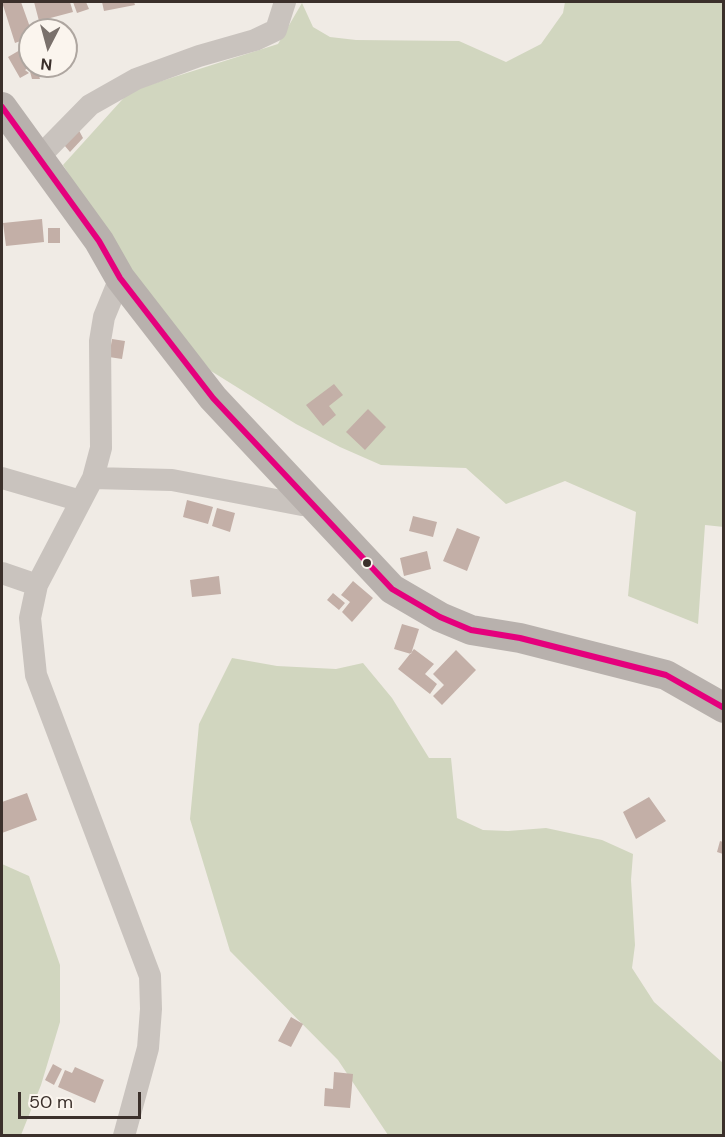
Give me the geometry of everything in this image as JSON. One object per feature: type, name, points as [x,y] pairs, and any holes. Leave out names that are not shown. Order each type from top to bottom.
[{"type":"main road","points":[[2,106],[99,241],[120,278],[213,398],[392,589],[440,617],[471,630],[520,638],[666,675],[720,700]]},
{"type":"street","points":[[39,157],[90,105],[136,79],[199,56],[255,40],[276,30],[285,2]]},
{"type":"street","points":[[120,278],[105,317],[100,341],[101,448],[93,478],[37,585],[30,618],[36,675],[150,976],[151,1009],[148,1048],[124,1136]]},
{"type":"street","points":[[2,478],[81,501]]},
{"type":"street","points":[[93,478],[172,480],[302,505],[312,503]]},
{"type":"street","points":[[2,573],[37,585]]},
{"type":"green space","points":[[565,2],[723,2],[724,527],[705,525],[698,624],[628,596],[636,512],[565,481],[506,504],[466,468],[381,465],[296,424],[211,371],[128,270],[63,165],[130,91],[278,44],[302,3],[313,27],[330,37],[356,40],[459,41],[506,62],[541,44],[563,13]]},
{"type":"green space","points":[[232,658],[277,666],[336,669],[363,663],[392,698],[429,758],[451,758],[457,818],[483,830],[546,828],[602,840],[633,854],[631,880],[635,945],[632,968],[654,1002],[723,1063],[723,1135],[388,1135],[338,1060],[230,951],[190,819],[199,724]]},
{"type":"green space","points":[[2,864],[29,876],[60,965],[60,1022],[41,1085],[21,1135],[2,1135]]},
{"type":"building","points":[[2,2],[21,2],[27,18],[18,18],[18,42],[15,43]]},
{"type":"building","points":[[34,2],[70,2],[73,12],[50,18],[38,18]]},
{"type":"building","points":[[73,2],[86,2],[89,9],[77,13]]},
{"type":"building","points":[[102,2],[134,2],[135,5],[104,11]]},
{"type":"building","points":[[18,51],[18,74],[8,57]]},
{"type":"building","points":[[75,123],[83,138],[70,152],[59,139]]},
{"type":"building","points":[[42,219],[44,242],[6,246],[3,223]]},
{"type":"building","points":[[48,228],[60,228],[60,243],[48,243]]},
{"type":"building","points":[[112,339],[125,341],[122,359],[109,357]]},
{"type":"building","points":[[334,384],[343,395],[329,406],[336,415],[323,426],[306,405]]},
{"type":"building","points":[[368,409],[386,427],[365,450],[346,432]]},
{"type":"building","points":[[187,500],[213,507],[208,524],[183,517]]},
{"type":"building","points":[[217,508],[235,513],[230,532],[212,526]]},
{"type":"building","points":[[413,516],[437,522],[433,537],[409,531]]},
{"type":"building","points":[[457,528],[480,537],[467,571],[443,561]]},
{"type":"building","points":[[427,551],[431,569],[404,576],[400,558]]},
{"type":"building","points":[[219,576],[221,594],[192,597],[190,580]]},
{"type":"building","points":[[353,581],[373,598],[352,622],[342,612],[350,602],[341,595]]},
{"type":"building","points":[[333,593],[345,603],[339,610],[327,600]]},
{"type":"building","points":[[402,624],[419,629],[411,654],[394,649]]},
{"type":"building","points":[[414,649],[434,664],[425,674],[437,684],[430,694],[398,669]]},
{"type":"building","points":[[456,650],[476,670],[442,705],[433,696],[444,685],[433,674]]},
{"type":"building","points":[[27,793],[37,820],[2,833],[2,802]]},
{"type":"building","points":[[649,797],[666,821],[636,839],[623,812]]},
{"type":"building","points":[[720,841],[723,842],[723,854],[717,852]]},
{"type":"building","points":[[291,1017],[303,1024],[291,1047],[278,1041]]},
{"type":"building","points":[[53,1064],[62,1069],[54,1085],[45,1080]]},
{"type":"building","points":[[75,1067],[104,1080],[95,1103],[58,1087],[65,1070],[72,1073]]},
{"type":"building","points":[[334,1072],[353,1074],[350,1108],[324,1106],[325,1088],[333,1089]]},
{"type":"transit line","points":[[2,107],[99,241],[120,278],[213,398],[392,589],[440,617],[471,630],[520,638],[666,675],[724,708]]}]
